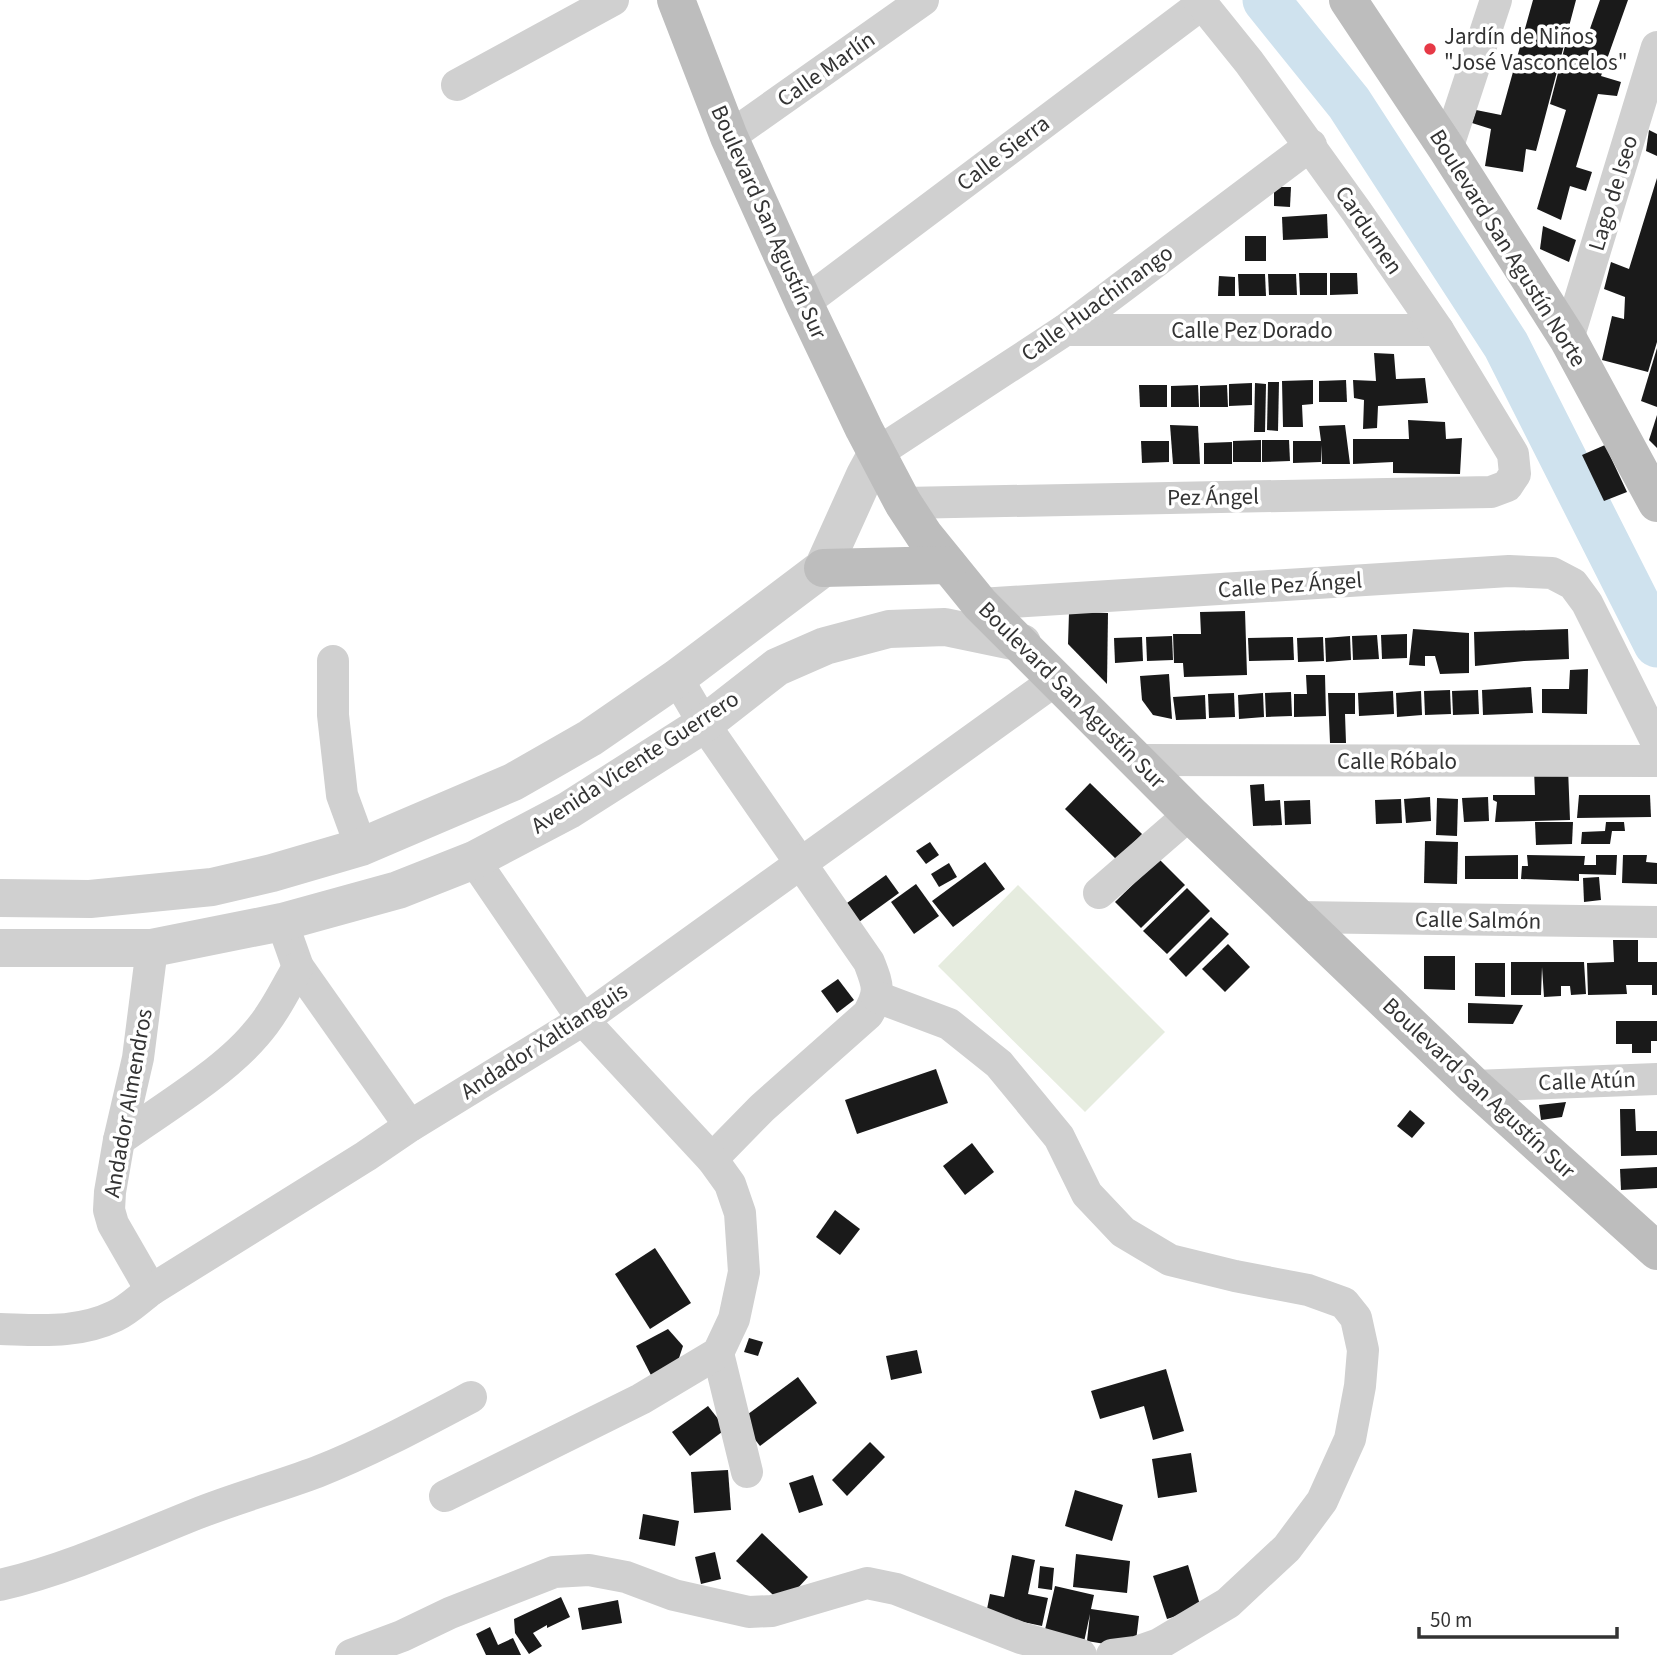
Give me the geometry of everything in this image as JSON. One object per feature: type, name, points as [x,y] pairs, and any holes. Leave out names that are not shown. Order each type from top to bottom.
[{"type":"main road","name":"Boulevard San Agustín Sur","points":[[676,0],[729,137],[804,303],[877,453],[903,503],[924,535],[980,604],[1022,643],[1190,814],[1474,1086],[1653,1244]]},
{"type":"main road","name":"Boulevard San Agustín Norte","points":[[1348,0],[1447,149],[1568,340],[1657,503]]},
{"type":"main road","points":[[823,568],[948,565]]},
{"type":"street","points":[[457,85],[613,0]]},
{"type":"street","name":"Calle Marlín","points":[[729,137],[923,0]]},
{"type":"street","points":[[1447,149],[1496,0]]},
{"type":"street","name":"Cardumen","points":[[1200,2],[1311,145],[1438,330],[1513,454],[1516,474]]},
{"type":"street","name":"Calle Sierra","points":[[804,303],[1200,2]]},
{"type":"street","name":"Lago de Iseo","points":[[1568,340],[1657,47]]},
{"type":"street","name":"Calle Huachinango","points":[[877,453],[1065,330],[1311,145]]},
{"type":"street","name":"Calle Pez Dorado","points":[[1065,330],[1438,330]]},
{"type":"street","name":"Avenida Vicente Guerrero","points":[[0,898],[90,899],[212,887],[361,848],[513,782],[590,738],[677,678],[823,568],[877,453]]},
{"type":"street","name":"Pez Ángel","points":[[903,503],[1491,492],[1507,486],[1516,474]]},
{"type":"street","name":"Calle Pez Ángel","points":[[980,604],[1509,571],[1552,573],[1573,584],[1587,603],[1657,743]]},
{"type":"street","name":"Avenida Vicente Guerrero","points":[[0,948],[152,948],[282,922],[398,890],[474,860],[569,810],[704,724],[777,667],[825,646],[889,629],[945,627],[1022,643]]},
{"type":"street","points":[[333,661],[333,715],[342,795],[361,848]]},
{"type":"street","points":[[677,678],[704,724],[869,962],[876,981],[877,997],[868,1014],[762,1108],[712,1159]]},
{"type":"street","name":"Andador Xaltianguis","points":[[0,1329],[56,1331],[84,1328],[118,1315],[151,1290],[583,1020],[1057,679]]},
{"type":"street","name":"Calle Róbalo","points":[[1137,760],[1657,761]]},
{"type":"street","points":[[1099,893],[1190,814]]},
{"type":"street","points":[[445,1496],[641,1399],[718,1353],[734,1319],[744,1272],[740,1213],[730,1184],[712,1159],[583,1020],[474,860]]},
{"type":"street","name":"Calle Salmón","points":[[1298,918],[1657,922]]},
{"type":"street","points":[[282,922],[298,967],[410,1126]]},
{"type":"street","name":"Andador Almendros","points":[[151,1290],[113,1224],[109,1210],[119,1139],[138,1058],[152,948]]},
{"type":"street","points":[[119,1139],[224,1064],[255,1036],[298,967]]},
{"type":"street","points":[[877,997],[949,1024],[999,1064],[1059,1137],[1087,1194],[1123,1231],[1170,1260],[1308,1290],[1344,1303],[1356,1318],[1363,1350],[1360,1386],[1350,1439],[1322,1501],[1287,1548],[1228,1603],[1164,1650],[1112,1655]]},
{"type":"street","name":"Calle Atún","points":[[1474,1086],[1657,1079]]},
{"type":"street","points":[[718,1353],[747,1472]]},
{"type":"street","points":[[0,1585],[27,1579],[91,1557],[198,1513],[315,1473],[379,1446],[471,1397]]},
{"type":"street","points":[[351,1655],[554,1572],[589,1570],[625,1577],[674,1595],[749,1612],[772,1611],[867,1583],[896,1589],[1021,1638],[1081,1655]]},
{"type":"shaded area","points":[[1018,885],[1165,1032],[1085,1112],[938,966]]},
{"type":"building","points":[[1533,0],[1576,0],[1536,151],[1526,149],[1523,172],[1485,166],[1491,129],[1472,123],[1476,110],[1501,115]]},
{"type":"building","points":[[1600,0],[1628,0],[1601,76],[1621,82],[1617,96],[1598,94],[1576,167],[1592,172],[1586,191],[1570,186],[1561,220],[1537,209],[1566,110],[1550,104],[1567,38],[1585,43]]},
{"type":"building","points":[[1649,130],[1657,134],[1657,156],[1646,151]]},
{"type":"building","points":[[1657,178],[1657,342],[1648,372],[1602,360],[1612,316],[1624,319],[1625,297],[1604,289],[1611,262],[1629,269]]},
{"type":"building","points":[[1274,187],[1291,187],[1290,207],[1274,206]]},
{"type":"building","points":[[1327,214],[1328,238],[1283,240],[1282,217]]},
{"type":"building","points":[[1543,226],[1576,240],[1569,262],[1540,249]]},
{"type":"building","points":[[1245,236],[1266,236],[1266,261],[1245,261]]},
{"type":"building","points":[[1299,273],[1327,273],[1327,295],[1300,295]]},
{"type":"building","points":[[1330,273],[1357,273],[1358,294],[1330,295]]},
{"type":"building","points":[[1238,274],[1265,274],[1266,296],[1239,296]]},
{"type":"building","points":[[1268,274],[1296,274],[1297,295],[1269,295]]},
{"type":"building","points":[[1219,276],[1235,277],[1235,296],[1218,296]]},
{"type":"building","points":[[1657,348],[1657,407],[1641,401]]},
{"type":"building","points":[[1374,353],[1394,354],[1396,379],[1425,378],[1428,403],[1378,406],[1377,428],[1363,429],[1364,400],[1354,398],[1353,380],[1376,381]]},
{"type":"building","points":[[1313,380],[1313,404],[1302,405],[1303,427],[1283,427],[1282,381]]},
{"type":"building","points":[[1346,380],[1347,402],[1319,402],[1319,381]]},
{"type":"building","points":[[1268,382],[1279,382],[1278,431],[1267,430]]},
{"type":"building","points":[[1252,383],[1252,405],[1229,406],[1229,384]]},
{"type":"building","points":[[1255,383],[1266,384],[1265,432],[1254,432]]},
{"type":"building","points":[[1139,385],[1167,385],[1167,407],[1140,407]]},
{"type":"building","points":[[1198,385],[1199,407],[1171,407],[1171,386]]},
{"type":"building","points":[[1227,385],[1228,407],[1200,407],[1200,386]]},
{"type":"building","points":[[1657,415],[1657,448],[1649,440]]},
{"type":"building","points":[[1408,420],[1445,422],[1446,439],[1462,438],[1460,474],[1393,473],[1393,462],[1353,464],[1353,439],[1409,439]]},
{"type":"building","points":[[1170,425],[1198,426],[1200,464],[1173,464]]},
{"type":"building","points":[[1345,425],[1350,464],[1322,464],[1321,445],[1321,462],[1293,463],[1293,441],[1321,441],[1319,426]]},
{"type":"building","points":[[1261,440],[1261,462],[1233,462],[1233,441]]},
{"type":"building","points":[[1262,440],[1289,440],[1290,461],[1262,462]]},
{"type":"building","points":[[1141,441],[1169,441],[1169,462],[1142,463]]},
{"type":"building","points":[[1232,442],[1232,464],[1204,464],[1204,443]]},
{"type":"building","points":[[1605,445],[1627,492],[1604,501],[1582,455]]},
{"type":"building","points":[[1245,611],[1247,675],[1184,677],[1183,663],[1174,663],[1173,634],[1201,634],[1200,612]]},
{"type":"building","points":[[1069,612],[1108,613],[1107,684],[1068,644]]},
{"type":"building","points":[[1413,629],[1469,633],[1469,673],[1440,674],[1435,656],[1425,656],[1425,666],[1409,665]]},
{"type":"building","points":[[1568,629],[1569,659],[1475,666],[1474,632]]},
{"type":"building","points":[[1407,634],[1407,658],[1382,659],[1381,635]]},
{"type":"building","points":[[1377,635],[1379,659],[1353,660],[1352,636]]},
{"type":"building","points":[[1172,636],[1173,660],[1147,661],[1146,637]]},
{"type":"building","points":[[1350,636],[1351,660],[1326,662],[1325,638]]},
{"type":"building","points":[[1142,637],[1143,661],[1115,663],[1114,638]]},
{"type":"building","points":[[1293,637],[1294,660],[1249,661],[1248,638]]},
{"type":"building","points":[[1323,637],[1324,661],[1298,662],[1297,638]]},
{"type":"building","points":[[1588,669],[1587,714],[1542,713],[1542,689],[1569,689],[1570,670]]},
{"type":"building","points":[[1169,674],[1172,719],[1153,715],[1142,700],[1140,676]]},
{"type":"building","points":[[1306,675],[1325,675],[1326,716],[1294,717],[1294,694],[1307,694]]},
{"type":"building","points":[[1531,687],[1533,713],[1483,715],[1482,690]]},
{"type":"building","points":[[1450,690],[1451,714],[1425,715],[1424,691]]},
{"type":"building","points":[[1478,690],[1479,714],[1453,715],[1452,691]]},
{"type":"building","points":[[1393,691],[1394,714],[1359,716],[1358,693]]},
{"type":"building","points":[[1421,691],[1422,715],[1397,717],[1396,693]]},
{"type":"building","points":[[1291,692],[1292,716],[1266,717],[1265,693]]},
{"type":"building","points":[[1234,693],[1235,717],[1209,718],[1208,694]]},
{"type":"building","points":[[1263,693],[1264,717],[1239,719],[1238,695]]},
{"type":"building","points":[[1328,693],[1355,693],[1355,714],[1345,714],[1346,743],[1330,743]]},
{"type":"building","points":[[1205,695],[1206,719],[1176,720],[1173,697]]},
{"type":"building","points":[[1568,768],[1570,820],[1495,822],[1497,802],[1493,800],[1493,795],[1535,795],[1534,769]]},
{"type":"building","points":[[1090,783],[1142,834],[1117,860],[1065,809]]},
{"type":"building","points":[[1264,784],[1265,801],[1280,800],[1282,825],[1253,826],[1250,785]]},
{"type":"building","points":[[1579,795],[1650,795],[1651,817],[1577,818]]},
{"type":"building","points":[[1430,797],[1431,821],[1406,823],[1404,799]]},
{"type":"building","points":[[1488,797],[1489,821],[1464,822],[1462,798]]},
{"type":"building","points":[[1437,798],[1458,799],[1457,836],[1436,835]]},
{"type":"building","points":[[1401,799],[1402,823],[1376,824],[1375,800]]},
{"type":"building","points":[[1310,800],[1311,824],[1285,825],[1284,801]]},
{"type":"building","points":[[1535,822],[1573,822],[1572,844],[1536,845]]},
{"type":"building","points":[[1606,822],[1624,822],[1625,831],[1612,831],[1610,844],[1581,844],[1582,832],[1605,831]]},
{"type":"building","points":[[1425,841],[1458,842],[1457,884],[1424,883]]},
{"type":"building","points":[[930,842],[939,855],[926,864],[916,851]]},
{"type":"building","points":[[1518,855],[1518,879],[1465,879],[1465,856]]},
{"type":"building","points":[[1527,855],[1585,856],[1584,865],[1596,865],[1596,855],[1617,855],[1616,875],[1579,874],[1579,881],[1521,879],[1522,866],[1528,866]]},
{"type":"building","points":[[1623,855],[1647,855],[1646,862],[1657,863],[1657,884],[1622,883]]},
{"type":"building","points":[[1159,859],[1185,885],[1141,928],[1115,902]]},
{"type":"building","points":[[985,862],[1005,889],[953,927],[932,901]]},
{"type":"building","points":[[949,863],[957,877],[939,887],[931,874]]},
{"type":"building","points":[[886,875],[899,893],[859,922],[847,903]]},
{"type":"building","points":[[1599,877],[1601,900],[1584,902],[1583,878]]},
{"type":"building","points":[[916,884],[939,916],[914,934],[891,902]]},
{"type":"building","points":[[1187,888],[1210,911],[1167,954],[1143,931]]},
{"type":"building","points":[[1211,917],[1229,934],[1186,977],[1169,959]]},
{"type":"building","points":[[1613,940],[1638,940],[1638,962],[1657,962],[1657,995],[1652,995],[1652,985],[1626,985],[1627,994],[1588,995],[1587,963],[1614,962]]},
{"type":"building","points":[[1228,944],[1250,967],[1225,992],[1202,969]]},
{"type":"building","points":[[1424,956],[1455,956],[1455,990],[1424,989]]},
{"type":"building","points":[[1511,962],[1584,962],[1586,994],[1571,995],[1570,986],[1561,986],[1561,996],[1544,997],[1542,967],[1541,995],[1511,995]]},
{"type":"building","points":[[1475,963],[1505,963],[1505,997],[1475,996]]},
{"type":"building","points":[[838,979],[854,1000],[837,1013],[821,991]]},
{"type":"building","points":[[1468,1003],[1523,1005],[1513,1024],[1468,1023]]},
{"type":"building","points":[[1616,1021],[1657,1021],[1657,1041],[1651,1041],[1651,1053],[1632,1053],[1632,1044],[1616,1044]]},
{"type":"building","points":[[936,1069],[948,1103],[857,1134],[845,1100]]},
{"type":"building","points":[[1566,1102],[1562,1117],[1541,1120],[1539,1105]]},
{"type":"building","points":[[1620,1109],[1635,1109],[1636,1131],[1657,1131],[1657,1155],[1621,1156]]},
{"type":"building","points":[[1410,1110],[1425,1123],[1412,1138],[1397,1126]]},
{"type":"building","points":[[972,1143],[994,1172],[965,1195],[943,1166]]},
{"type":"building","points":[[1657,1167],[1657,1188],[1621,1190],[1620,1169]]},
{"type":"building","points":[[835,1210],[860,1229],[840,1255],[816,1237]]},
{"type":"building","points":[[655,1248],[691,1303],[650,1329],[615,1274]]},
{"type":"building","points":[[668,1329],[683,1346],[675,1370],[654,1381],[636,1346]]},
{"type":"building","points":[[749,1338],[763,1342],[758,1356],[744,1352]]},
{"type":"building","points":[[917,1350],[922,1373],[891,1380],[886,1356]]},
{"type":"building","points":[[1166,1369],[1184,1431],[1153,1440],[1144,1406],[1100,1419],[1091,1391]]},
{"type":"building","points":[[798,1377],[817,1403],[760,1446],[740,1420]]},
{"type":"building","points":[[708,1406],[726,1429],[690,1456],[672,1432]]},
{"type":"building","points":[[870,1442],[885,1457],[847,1496],[832,1480]]},
{"type":"building","points":[[1191,1453],[1197,1492],[1158,1498],[1152,1459]]},
{"type":"building","points":[[728,1470],[731,1510],[694,1513],[691,1472]]},
{"type":"building","points":[[813,1475],[823,1505],[799,1513],[789,1483]]},
{"type":"building","points":[[1075,1490],[1123,1505],[1112,1541],[1065,1526]]},
{"type":"building","points":[[643,1514],[679,1521],[675,1546],[639,1539]]},
{"type":"building","points":[[762,1533],[808,1577],[783,1604],[736,1561]]},
{"type":"building","points":[[715,1552],[721,1579],[701,1584],[695,1557]]},
{"type":"building","points":[[1076,1554],[1130,1561],[1127,1593],[1073,1587]]},
{"type":"building","points":[[1012,1555],[1035,1560],[1028,1594],[1048,1598],[1042,1626],[986,1614],[990,1594],[1004,1597]]},
{"type":"building","points":[[1188,1565],[1201,1608],[1167,1619],[1153,1576]]},
{"type":"building","points":[[1040,1566],[1054,1568],[1052,1590],[1038,1588]]},
{"type":"building","points":[[1055,1586],[1094,1595],[1091,1609],[1139,1616],[1135,1649],[1087,1641],[1090,1614],[1084,1642],[1044,1634]]},
{"type":"building","points":[[561,1597],[570,1617],[533,1633],[542,1646],[529,1654],[515,1633],[514,1619]]},
{"type":"building","points":[[618,1600],[622,1623],[582,1630],[578,1608]]},
{"type":"building","points":[[490,1627],[498,1645],[513,1638],[521,1655],[486,1655],[476,1634]]},
{"type":"waterway","points":[[1266,0],[1349,103],[1506,345],[1657,644]]},
{"type":"place","name":"Jardín de Niños \"José Vasconcelos\"","points":[[1430,49]]}]
